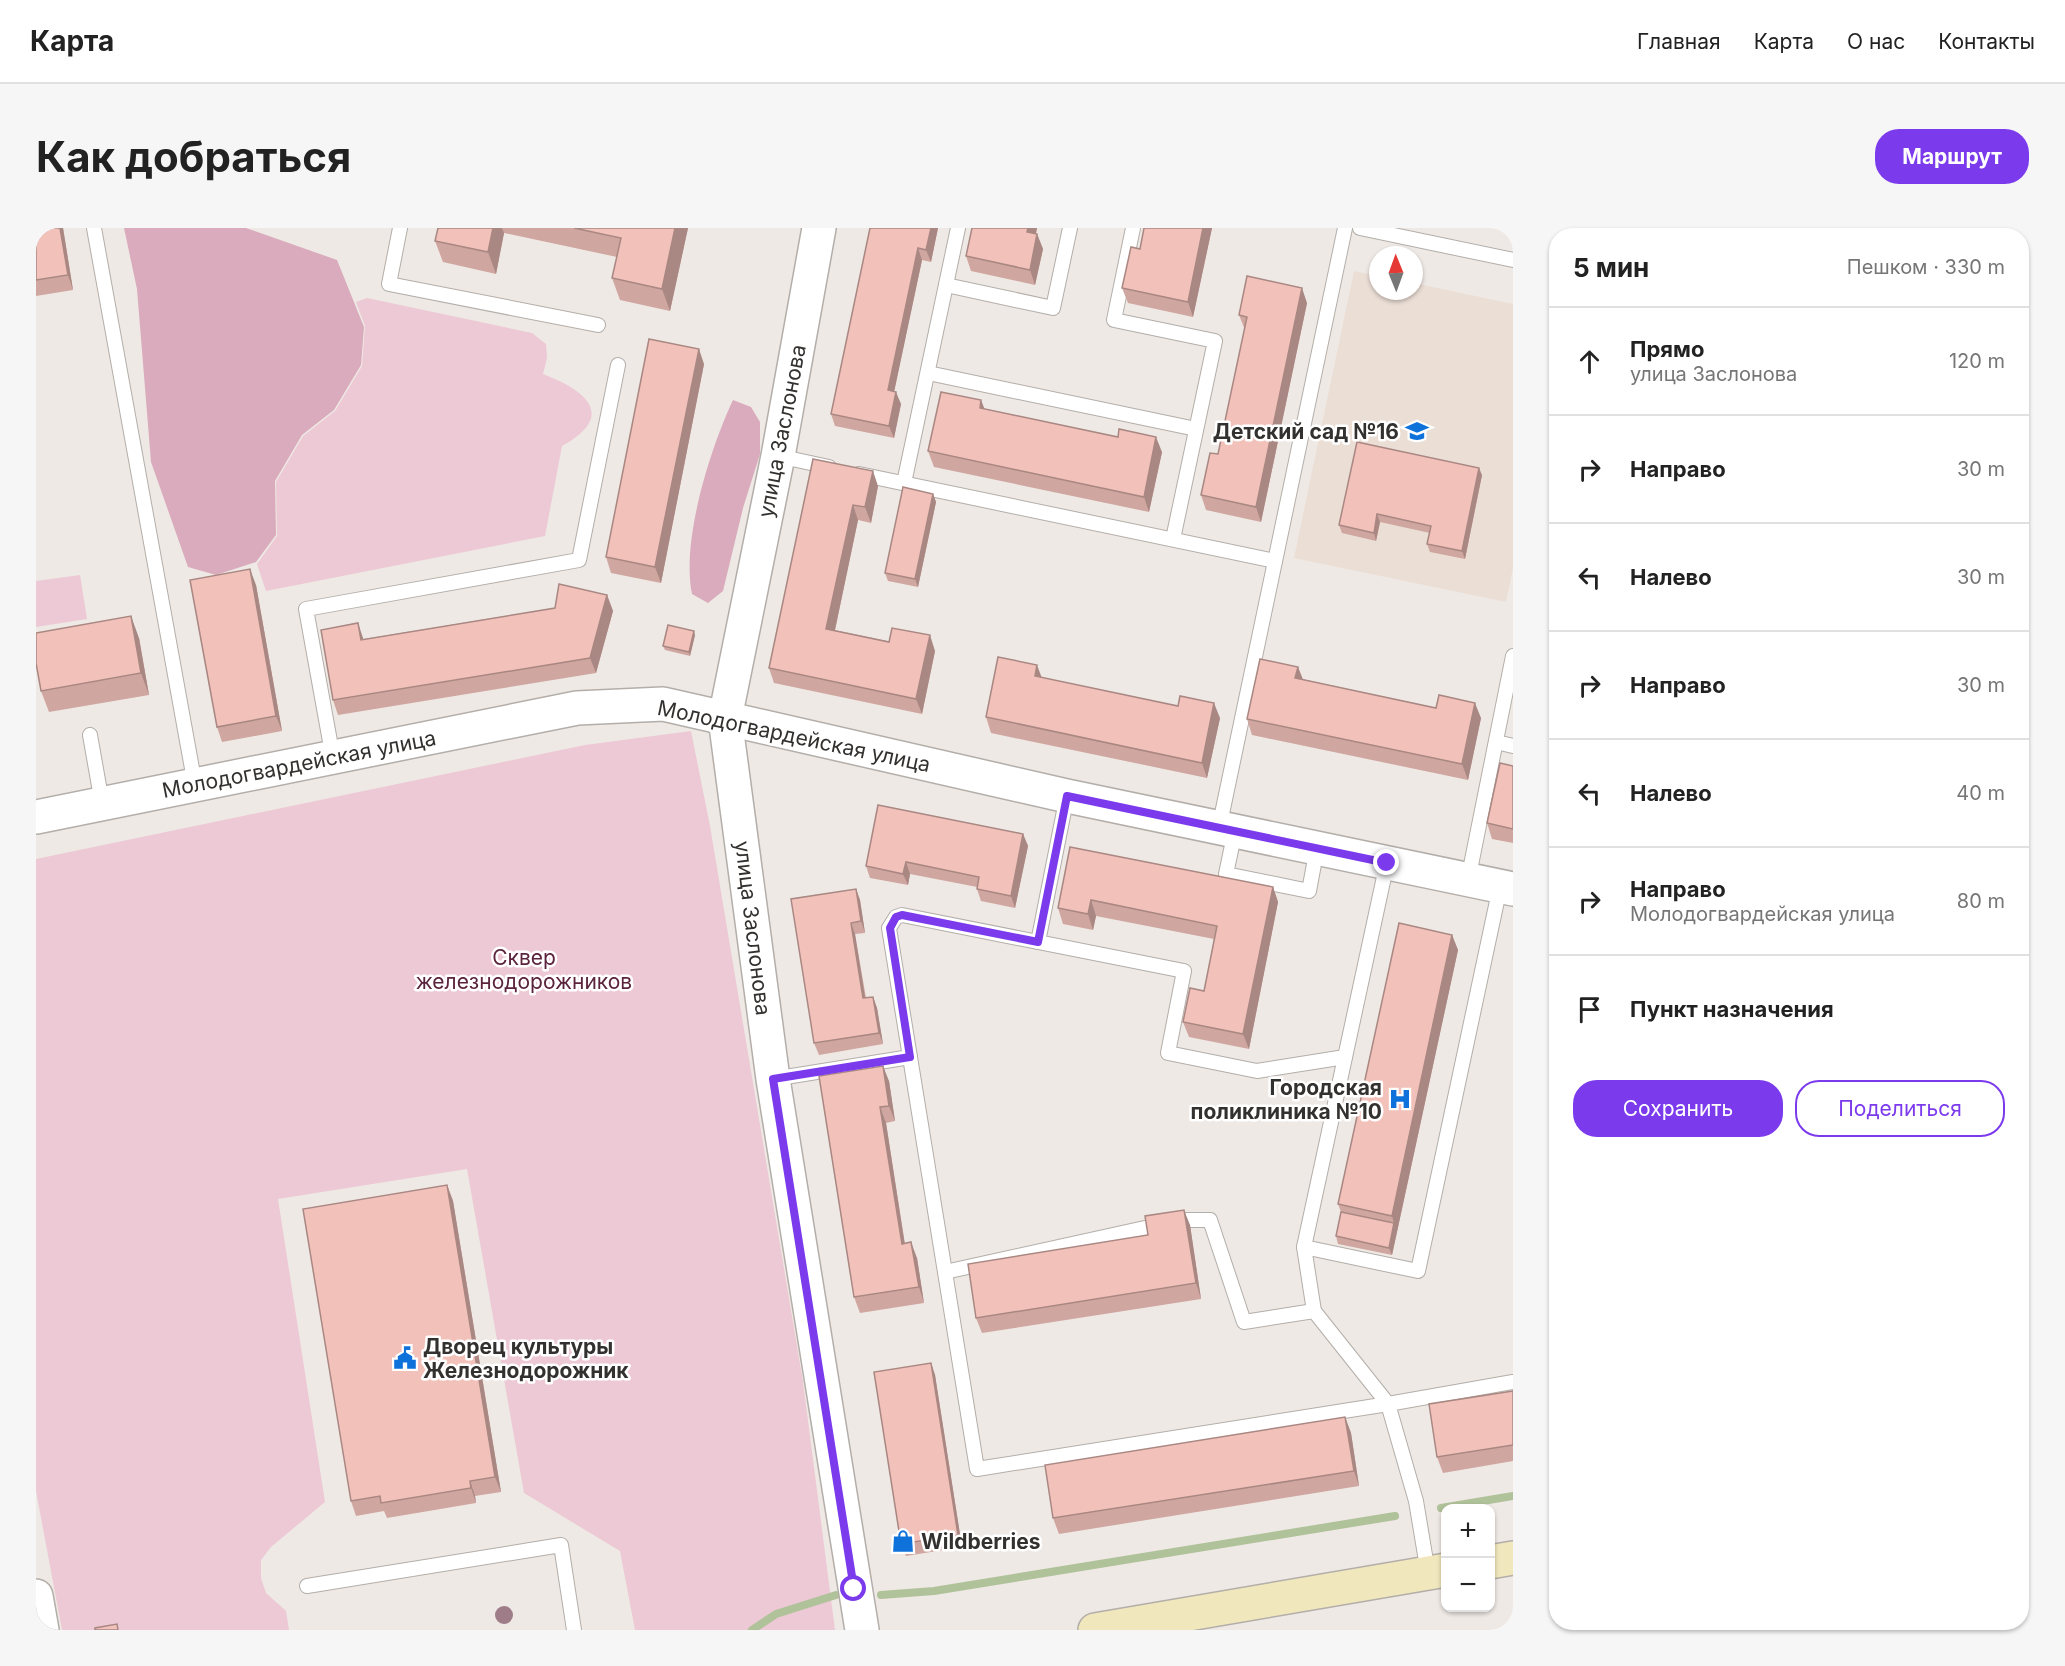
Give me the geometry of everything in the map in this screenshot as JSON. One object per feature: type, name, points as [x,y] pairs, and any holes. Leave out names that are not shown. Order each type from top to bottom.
[{"type":"main road","points":[[1495,1561],[1513,1558]]},
{"type":"main road","points":[[1095,1630],[1437,1571]]},
{"type":"street","name":"улица Заслонова","points":[[819,228],[778,456],[725,717],[773,1079],[861,1630]]},
{"type":"street","name":"Молодогвардейская улица","points":[[36,817],[577,708],[663,704],[1067,796],[1507,888]]},
{"type":"street","points":[[36,1596],[41,1630]]},
{"type":"lane","points":[[94,228],[195,785]]},
{"type":"lane","points":[[400,228],[389,284],[598,325]]},
{"type":"lane","points":[[904,483],[958,228]]},
{"type":"lane","points":[[946,285],[1053,308],[1070,228]]},
{"type":"lane","points":[[1133,228],[1114,320],[1215,341],[1173,540]]},
{"type":"lane","points":[[1317,848],[1309,891],[1226,874],[1227,829],[1275,561],[1345,228]]},
{"type":"lane","points":[[1360,228],[1513,260]]},
{"type":"lane","points":[[333,758],[306,609],[579,560],[618,365]]},
{"type":"lane","points":[[928,373],[1196,429]]},
{"type":"lane","points":[[778,456],[1275,561]]},
{"type":"lane","points":[[1468,880],[1513,656]]},
{"type":"lane","points":[[90,735],[102,804]]},
{"type":"lane","points":[[1496,742],[1513,746]]},
{"type":"lane","points":[[1038,942],[1067,796]]},
{"type":"lane","points":[[1387,863],[1305,1247],[1314,1311],[1388,1404],[1437,1571]]},
{"type":"lane","points":[[1305,1247],[1418,1271],[1507,888]]},
{"type":"lane","points":[[1346,1057],[1257,1071],[1168,1053],[1184,971],[902,915],[896,917],[890,928],[977,1469],[1513,1382]]},
{"type":"lane","points":[[773,1079],[910,1057]]},
{"type":"lane","points":[[945,1272],[1181,1220],[1210,1220],[1244,1322],[1314,1311]]},
{"type":"lane","points":[[307,1586],[561,1545],[574,1630]]},
{"type":"shaded area","points":[[124,228],[246,228],[337,260],[364,327],[361,365],[334,410],[302,435],[275,481],[276,535],[256,562],[216,575],[188,567],[151,462],[137,289]]},
{"type":"shaded area","name":"Детский сад №16","points":[[1354,271],[1369,274],[1369,300],[1423,300],[1423,285],[1513,304],[1513,568],[1506,602],[1294,558]]},
{"type":"shaded area","points":[[733,400],[751,407],[760,422],[760,454],[743,508],[723,591],[708,603],[692,594],[690,572],[694,522],[707,469]]},
{"type":"green space","points":[[367,298],[532,333],[546,344],[547,358],[543,374],[558,380],[582,396],[589,404],[592,414],[589,424],[579,435],[562,446],[545,536],[266,591],[257,564],[277,536],[276,482],[303,436],[335,411],[362,366],[365,326],[356,302]]},
{"type":"green space","points":[[80,575],[87,619],[36,627],[36,581]]},
{"type":"green space","name":"Сквер железнодорожников","points":[[691,731],[710,826],[803,1382],[835,1630],[635,1630],[620,1551],[524,1493],[467,1169],[278,1199],[325,1502],[271,1547],[261,1560],[261,1578],[266,1593],[286,1611],[289,1630],[62,1630],[36,1491],[36,859],[585,745]]},
{"type":"building","points":[[36,228],[60,228],[68,275],[36,280]]},
{"type":"building","points":[[438,228],[493,228],[488,252],[435,241]]},
{"type":"building","points":[[574,228],[675,228],[662,289],[612,278],[621,238]]},
{"type":"building","points":[[870,228],[931,228],[926,250],[918,248],[888,390],[896,392],[889,426],[831,414]]},
{"type":"building","points":[[972,228],[1028,228],[1027,232],[1037,234],[1030,270],[966,256]]},
{"type":"building","points":[[1144,228],[1203,228],[1188,302],[1122,288],[1131,247],[1140,249]]},
{"type":"building","points":[[1247,276],[1302,288],[1256,507],[1201,495],[1210,453],[1218,454],[1247,317],[1239,315]]},
{"type":"building","points":[[649,339],[699,349],[655,567],[606,557]]},
{"type":"building","points":[[941,392],[981,400],[980,408],[1118,437],[1119,429],[1156,437],[1144,497],[928,451]]},
{"type":"building","points":[[1357,442],[1479,468],[1462,551],[1427,544],[1431,526],[1377,514],[1374,533],[1339,525]]},
{"type":"building","points":[[813,459],[873,471],[865,507],[853,505],[826,629],[889,642],[892,628],[930,635],[916,699],[769,668]]},
{"type":"building","points":[[903,487],[933,494],[915,579],[885,573]]},
{"type":"building","points":[[250,569],[276,716],[217,727],[190,580]]},
{"type":"building","points":[[559,584],[607,595],[590,658],[333,700],[321,630],[358,623],[361,640],[555,608]]},
{"type":"building","points":[[131,616],[141,673],[41,691],[36,663],[36,633]]},
{"type":"building","points":[[668,625],[694,631],[689,652],[663,646]]},
{"type":"building","points":[[998,657],[1037,665],[1035,676],[1178,706],[1180,696],[1214,703],[1202,763],[986,717]]},
{"type":"building","points":[[1260,659],[1298,667],[1295,678],[1436,708],[1439,695],[1475,703],[1462,764],[1247,719]]},
{"type":"building","points":[[1500,763],[1513,766],[1513,829],[1487,823]]},
{"type":"building","points":[[878,805],[1023,834],[1011,896],[977,889],[979,877],[906,862],[903,874],[866,866]]},
{"type":"building","points":[[1070,847],[1273,887],[1243,1034],[1183,1022],[1190,988],[1204,991],[1217,926],[1091,900],[1088,914],[1058,908]]},
{"type":"building","points":[[856,889],[861,921],[851,923],[863,998],[873,997],[879,1033],[814,1043],[791,899]]},
{"type":"building","points":[[1399,923],[1452,935],[1392,1216],[1338,1204]]},
{"type":"building","points":[[883,1066],[889,1106],[880,1107],[902,1244],[911,1242],[919,1287],[854,1297],[819,1076]]},
{"type":"building","name":"Дворец культуры Железнодорожник","points":[[447,1185],[495,1477],[470,1481],[471,1488],[381,1503],[380,1496],[351,1501],[303,1209]]},
{"type":"building","points":[[1184,1210],[1196,1283],[976,1318],[968,1264],[1148,1235],[1145,1216]]},
{"type":"building","points":[[1341,1212],[1394,1223],[1389,1248],[1336,1236]]},
{"type":"building","points":[[931,1363],[958,1535],[901,1544],[874,1372]]},
{"type":"building","points":[[1513,1391],[1513,1445],[1437,1457],[1429,1404]]},
{"type":"building","points":[[1345,1417],[1354,1471],[1053,1518],[1045,1465]]},
{"type":"building","points":[[117,1624],[118,1630],[95,1630],[95,1628]]},
{"type":"waterway","points":[[1465,1504],[1513,1496]]},
{"type":"waterway","points":[[881,1595],[934,1591],[1395,1516]]},
{"type":"waterway","points":[[752,1630],[776,1614],[836,1595]]},
{"type":"place","name":"Детский сад №16","points":[[1417,431]]},
{"type":"place","name":"Городская поликлиника №10","points":[[1400,1099]]},
{"type":"place","name":"Дворец культуры Железнодорожник","points":[[405,1358]]},
{"type":"place","name":"Wildberries","points":[[903,1541]]},
{"type":"route","points":[[854,1589],[773,1079],[910,1057],[890,928],[896,917],[902,915],[1038,942],[1067,796],[1387,863]]}]
